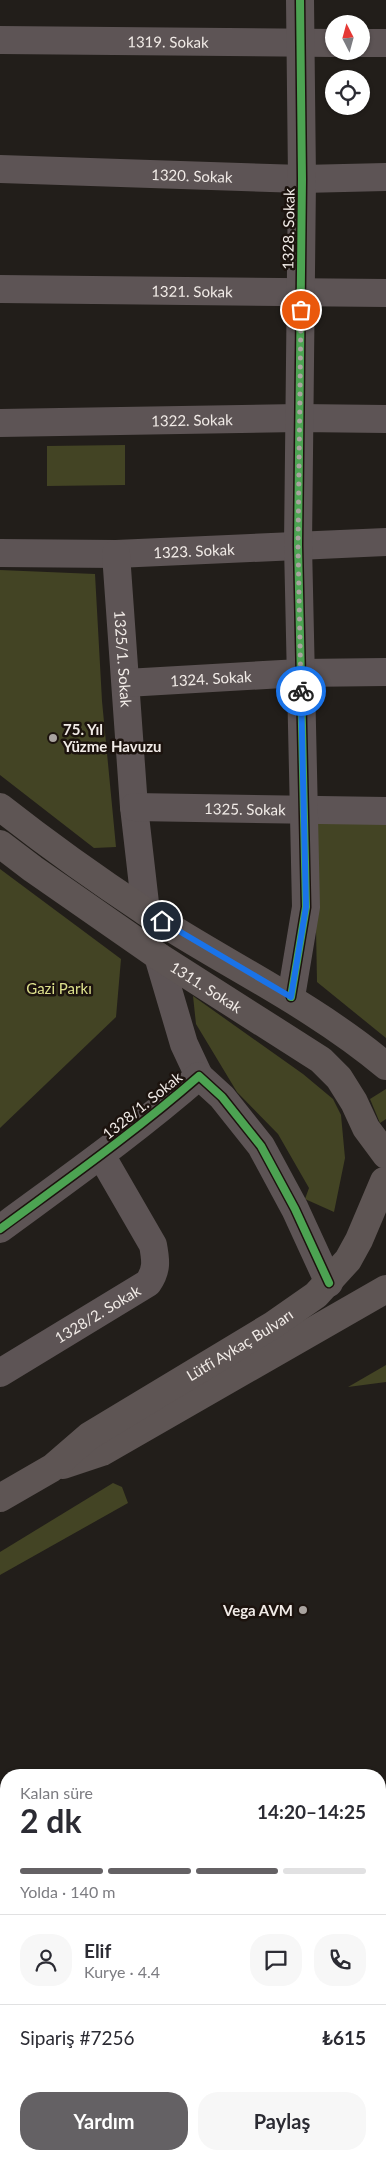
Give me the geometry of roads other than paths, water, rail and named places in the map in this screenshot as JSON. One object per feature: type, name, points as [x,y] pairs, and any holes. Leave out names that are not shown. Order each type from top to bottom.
[{"type":"main road","points":[[0,807],[27,829],[146,912],[291,997],[386,1066]]},
{"type":"main road","name":"1311. Sokak","points":[[0,844],[32,869],[158,956],[320,1060],[339,1078],[354,1102],[385,1173]]},
{"type":"main road","name":"Lütfi Aykaç Bulvarı","points":[[0,1498],[52,1468],[89,1436],[273,1325],[316,1295],[348,1260],[359,1240],[385,1173]]},
{"type":"main road","name":"Lütfi Aykaç Bulvarı","points":[[52,1468],[102,1452],[386,1290]]},
{"type":"street","name":"1328. Sokak","points":[[291,997],[306,907],[298,545],[302,179],[302,43],[300,0]]},
{"type":"street","name":"1319. Sokak","points":[[0,40],[325,43]]},
{"type":"street","points":[[370,43],[386,43]]},
{"type":"street","name":"1320. Sokak","points":[[0,169],[302,179],[386,177]]},
{"type":"street","name":"1321. Sokak","points":[[0,289],[386,293]]},
{"type":"street","name":"1322. Sokak","points":[[0,423],[300,418],[386,419]]},
{"type":"street","name":"1323. Sokak","points":[[0,553],[116,554],[386,542]]},
{"type":"street","name":"1325/1. Sokak","points":[[116,554],[134,807],[146,912]]},
{"type":"street","name":"1324. Sokak","points":[[126,683],[300,673],[386,672]]},
{"type":"street","name":"1325. Sokak","points":[[134,807],[386,811]]},
{"type":"street","name":"1328/1. Sokak","points":[[158,956],[184,1044],[199,1076],[222,1097],[261,1146],[296,1209],[329,1283]]},
{"type":"street","name":"1328/1. Sokak","points":[[0,1229],[101,1155],[199,1076]]},
{"type":"street","name":"1328/2. Sokak","points":[[0,1373],[148,1283],[155,1273],[156,1261],[153,1245],[101,1155]]},
{"type":"place","name":"75. Yıl Yüzme Havuzu","points":[[53,738]]},
{"type":"place","name":"Vega AVM","points":[[303,1610]]},
{"type":"park label","name":"Gazi Parkı","points":[[59,988]]}]
